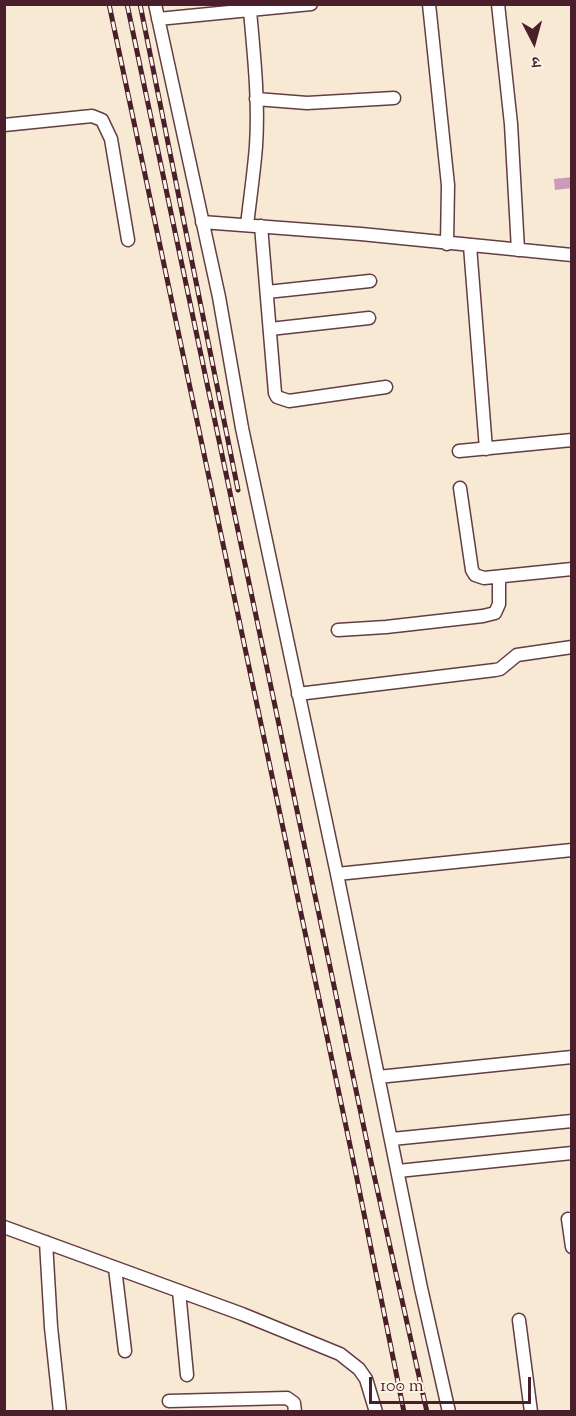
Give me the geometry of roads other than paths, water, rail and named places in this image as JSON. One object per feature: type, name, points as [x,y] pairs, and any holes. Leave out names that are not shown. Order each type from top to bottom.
[{"type":"street","points":[[155,4],[392,1139],[421,1288],[449,1412]]},
{"type":"street","points":[[158,19],[310,4]]},
{"type":"street","points":[[429,4],[448,186],[447,244]]},
{"type":"street","points":[[498,4],[512,124],[518,250]]},
{"type":"street","points":[[247,225],[256,147],[256,71],[250,10]]},
{"type":"street","points":[[256,99],[307,103],[394,98]]},
{"type":"street","points":[[4,125],[92,116],[102,120],[111,139],[128,240]]},
{"type":"street","points":[[202,222],[572,255]]},
{"type":"street","points":[[261,226],[274,393],[280,400],[289,401],[386,387]]},
{"type":"street","points":[[470,246],[486,448]]},
{"type":"street","points":[[267,292],[370,281]]},
{"type":"street","points":[[270,329],[369,318]]},
{"type":"street","points":[[459,451],[572,440]]},
{"type":"street","points":[[460,489],[472,570],[479,577],[572,569]]},
{"type":"street","points":[[338,630],[490,615],[495,613],[499,604],[499,577]]},
{"type":"street","points":[[298,694],[495,670],[500,669],[517,655],[572,647]]},
{"type":"street","points":[[337,874],[572,850]]},
{"type":"street","points":[[378,1077],[572,1057]]},
{"type":"street","points":[[392,1139],[572,1121]]},
{"type":"street","points":[[398,1171],[572,1153]]},
{"type":"street","points":[[568,1219],[572,1247]]},
{"type":"street","points":[[4,1227],[179,1291],[348,1358],[366,1379],[376,1412]]},
{"type":"street","points":[[46,1242],[51,1327],[60,1412]]},
{"type":"street","points":[[115,1268],[125,1351]]},
{"type":"street","points":[[179,1291],[187,1375]]},
{"type":"street","points":[[519,1320],[531,1412]]},
{"type":"street","points":[[169,1401],[287,1398],[294,1403],[295,1412]]},
{"type":"railway","points":[[109,4],[355,1169],[404,1412]]},
{"type":"railway","points":[[127,4],[372,1166],[427,1412]]},
{"type":"railway","points":[[140,4],[238,490]]}]
